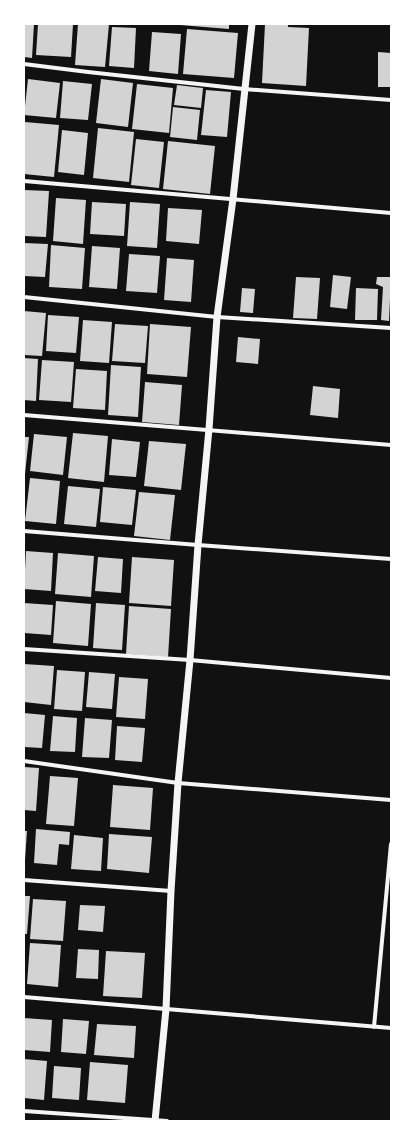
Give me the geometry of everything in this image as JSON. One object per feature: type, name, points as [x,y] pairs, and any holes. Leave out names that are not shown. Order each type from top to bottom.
[{"type":"street","points":[[155,1120],[166,1009],[171,891],[178,783],[190,660],[217,317],[233,199],[252,24]]},
{"type":"street","points":[[24,64],[244,89],[391,100]]},
{"type":"street","points":[[24,181],[391,213]]},
{"type":"street","points":[[24,297],[217,317],[391,328]]},
{"type":"street","points":[[24,415],[391,445]]},
{"type":"street","points":[[24,531],[391,560]]},
{"type":"street","points":[[24,649],[190,660],[391,678]]},
{"type":"street","points":[[24,761],[178,783],[391,800]]},
{"type":"street","points":[[374,1027],[391,844]]},
{"type":"street","points":[[24,880],[171,891]]},
{"type":"street","points":[[24,998],[391,1028]]},
{"type":"street","points":[[24,1110],[167,1121]]},
{"type":"building","points":[[24,24],[34,24],[32,58],[24,57]]},
{"type":"building","points":[[38,24],[73,24],[71,57],[36,55]]},
{"type":"building","points":[[78,24],[109,24],[105,67],[75,65]]},
{"type":"building","points":[[229,24],[229,29],[180,25]]},
{"type":"building","points":[[265,24],[288,24],[288,27],[309,28],[306,86],[262,83]]},
{"type":"building","points":[[112,27],[136,28],[134,68],[109,66]]},
{"type":"building","points":[[187,29],[238,33],[234,78],[183,74]]},
{"type":"building","points":[[152,32],[181,34],[178,74],[149,71]]},
{"type":"building","points":[[378,52],[391,53],[391,87],[378,87]]},
{"type":"building","points":[[28,79],[60,83],[56,118],[24,115]]},
{"type":"building","points":[[101,79],[133,83],[128,127],[96,123]]},
{"type":"building","points":[[63,81],[92,84],[88,120],[60,118]]},
{"type":"building","points":[[137,84],[173,88],[169,133],[132,129]]},
{"type":"building","points":[[177,85],[203,88],[201,108],[174,105]]},
{"type":"building","points":[[206,90],[231,92],[227,137],[201,135]]},
{"type":"building","points":[[173,107],[200,110],[197,140],[170,137]]},
{"type":"building","points":[[25,122],[59,125],[54,177],[24,174]]},
{"type":"building","points":[[98,128],[134,132],[129,182],[93,178]]},
{"type":"building","points":[[62,130],[88,133],[84,175],[58,172]]},
{"type":"building","points":[[136,139],[164,142],[159,188],[131,185]]},
{"type":"building","points":[[168,141],[215,146],[210,194],[163,189]]},
{"type":"building","points":[[24,190],[49,191],[46,237],[24,236]]},
{"type":"building","points":[[56,198],[86,200],[83,244],[53,241]]},
{"type":"building","points":[[92,202],[126,204],[124,236],[90,234]]},
{"type":"building","points":[[130,202],[160,204],[157,248],[127,246]]},
{"type":"building","points":[[168,208],[202,210],[199,244],[166,241]]},
{"type":"building","points":[[24,243],[48,244],[45,277],[24,276]]},
{"type":"building","points":[[51,245],[85,248],[82,289],[49,287]]},
{"type":"building","points":[[92,246],[120,248],[117,289],[89,287]]},
{"type":"building","points":[[129,254],[160,256],[157,293],[126,291]]},
{"type":"building","points":[[167,258],[194,260],[191,302],[164,300]]},
{"type":"building","points":[[333,275],[351,277],[347,309],[330,307]]},
{"type":"building","points":[[296,277],[320,278],[317,319],[293,318]]},
{"type":"building","points":[[377,277],[391,277],[389,321],[381,320],[383,287],[376,284]]},
{"type":"building","points":[[242,288],[255,289],[253,313],[240,312]]},
{"type":"building","points":[[356,288],[378,289],[377,320],[355,320]]},
{"type":"building","points":[[24,311],[46,313],[42,356],[24,355]]},
{"type":"building","points":[[48,315],[79,317],[76,353],[46,351]]},
{"type":"building","points":[[83,320],[112,322],[109,363],[80,361]]},
{"type":"building","points":[[115,324],[148,326],[145,363],[112,361]]},
{"type":"building","points":[[150,324],[191,327],[187,377],[147,374]]},
{"type":"building","points":[[238,337],[260,339],[258,364],[236,362]]},
{"type":"building","points":[[24,358],[38,359],[36,401],[24,400]]},
{"type":"building","points":[[42,360],[74,362],[71,402],[39,400]]},
{"type":"building","points":[[111,365],[141,367],[138,417],[108,415]]},
{"type":"building","points":[[76,369],[107,371],[105,410],[73,408]]},
{"type":"building","points":[[145,382],[182,385],[179,425],[142,422]]},
{"type":"building","points":[[313,386],[340,389],[338,418],[310,415]]},
{"type":"building","points":[[73,433],[108,436],[104,482],[68,478]]},
{"type":"building","points":[[34,434],[67,437],[63,475],[30,471]]},
{"type":"building","points":[[24,437],[29,437],[25,474],[24,474]]},
{"type":"building","points":[[112,439],[140,442],[136,477],[109,475]]},
{"type":"building","points":[[149,441],[186,444],[181,490],[144,486]]},
{"type":"building","points":[[30,478],[60,481],[56,524],[25,521]]},
{"type":"building","points":[[68,486],[100,489],[96,527],[64,524]]},
{"type":"building","points":[[103,487],[136,490],[132,525],[100,522]]},
{"type":"building","points":[[139,492],[175,495],[170,540],[134,536]]},
{"type":"building","points":[[26,551],[53,553],[51,591],[24,589]]},
{"type":"building","points":[[58,553],[94,556],[91,597],[55,594]]},
{"type":"building","points":[[98,557],[123,559],[121,593],[95,591]]},
{"type":"building","points":[[132,557],[174,560],[171,606],[129,603]]},
{"type":"building","points":[[56,601],[91,604],[88,646],[53,643]]},
{"type":"building","points":[[24,603],[53,605],[51,635],[24,633]]},
{"type":"building","points":[[96,603],[125,605],[122,650],[93,648]]},
{"type":"building","points":[[129,606],[171,609],[168,657],[126,654]]},
{"type":"building","points":[[24,664],[54,666],[51,705],[24,702]]},
{"type":"building","points":[[57,670],[85,672],[82,711],[54,709]]},
{"type":"building","points":[[89,672],[115,674],[112,709],[86,707]]},
{"type":"building","points":[[119,677],[148,679],[145,719],[116,717]]},
{"type":"building","points":[[24,713],[45,715],[42,748],[24,747]]},
{"type":"building","points":[[53,716],[77,718],[75,752],[50,751]]},
{"type":"building","points":[[85,718],[112,720],[109,758],[82,757]]},
{"type":"building","points":[[117,726],[145,728],[142,762],[115,760]]},
{"type":"building","points":[[24,767],[39,768],[36,811],[24,810]]},
{"type":"building","points":[[50,776],[78,778],[74,826],[46,824]]},
{"type":"building","points":[[113,785],[153,788],[150,830],[110,827]]},
{"type":"building","points":[[36,829],[70,832],[69,845],[59,844],[57,865],[34,863]]},
{"type":"building","points":[[24,831],[27,831],[25,860],[24,860]]},
{"type":"building","points":[[109,834],[152,837],[149,873],[107,869]]},
{"type":"building","points":[[74,835],[103,838],[101,871],[71,869]]},
{"type":"building","points":[[24,896],[30,896],[27,934],[24,934]]},
{"type":"building","points":[[33,899],[66,901],[63,941],[30,939]]},
{"type":"building","points":[[80,905],[105,906],[103,932],[78,930]]},
{"type":"building","points":[[30,943],[61,945],[58,987],[27,984]]},
{"type":"building","points":[[78,949],[99,950],[98,979],[76,978]]},
{"type":"building","points":[[106,951],[145,953],[142,998],[103,996]]},
{"type":"building","points":[[24,1018],[52,1020],[50,1052],[24,1050]]},
{"type":"building","points":[[63,1019],[89,1021],[86,1054],[61,1052]]},
{"type":"building","points":[[97,1024],[136,1026],[134,1058],[94,1055]]},
{"type":"building","points":[[24,1059],[47,1061],[44,1100],[24,1098]]},
{"type":"building","points":[[90,1062],[128,1065],[125,1103],[87,1100]]},
{"type":"building","points":[[54,1066],[81,1068],[79,1100],[52,1098]]}]
